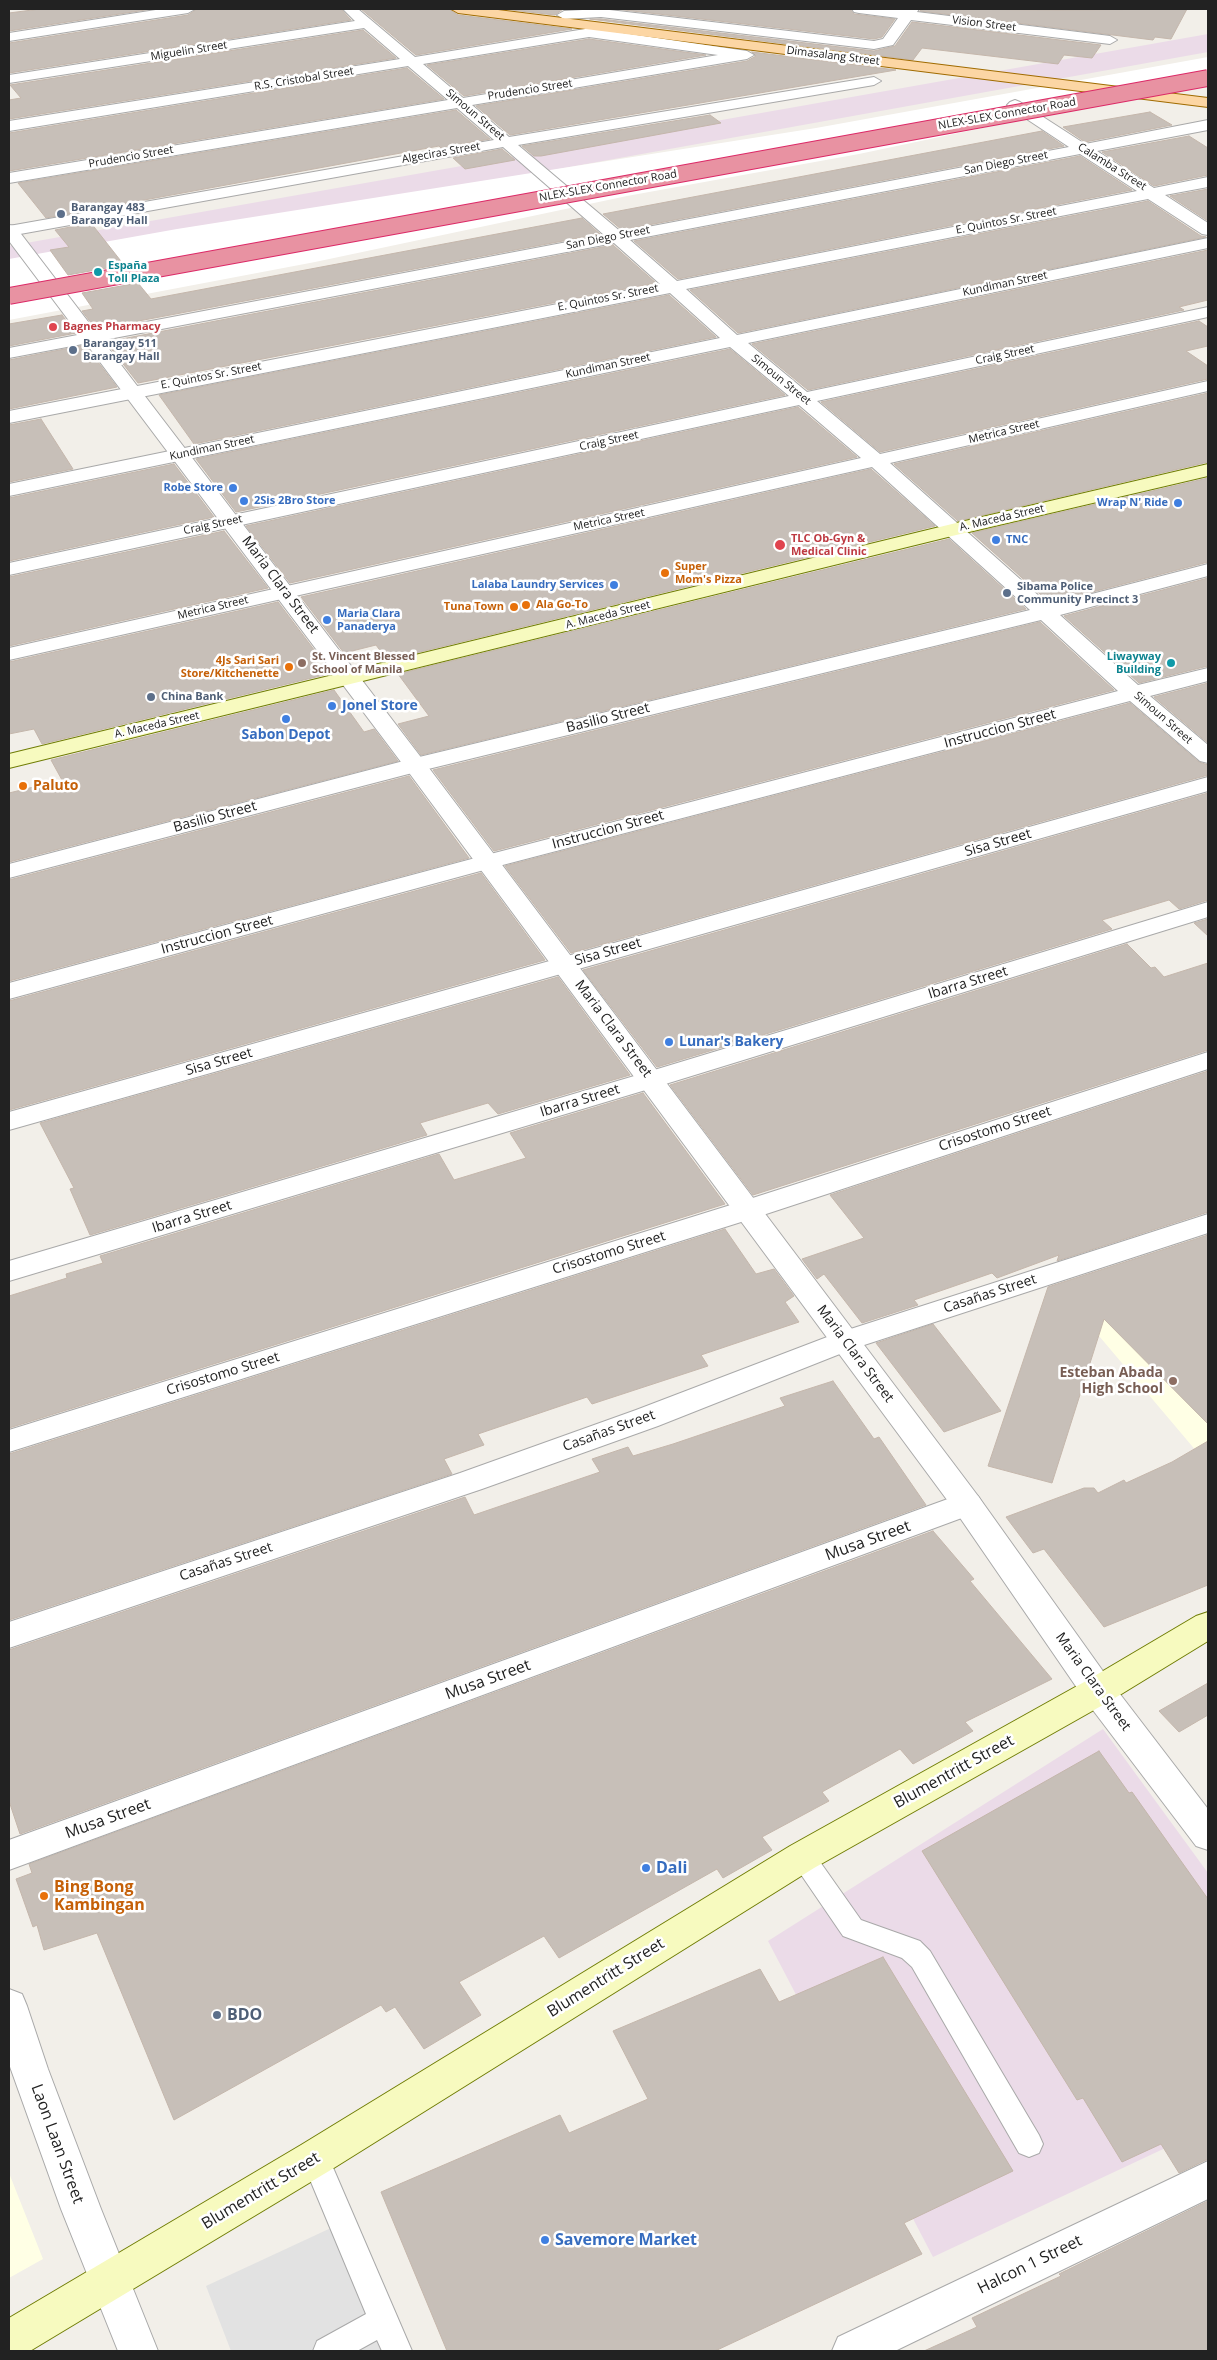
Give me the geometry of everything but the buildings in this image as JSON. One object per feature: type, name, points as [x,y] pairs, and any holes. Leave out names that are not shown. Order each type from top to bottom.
[{"type":"highway","name":"NLEX-SLEX Connector Road","points":[[9,281],[1208,64]]},
{"type":"highway","name":"NLEX-SLEX Connector Road","points":[[9,296],[1208,78]]},
{"type":"main road","name":"Dimasalang Street","points":[[458,9],[1208,103]]},
{"type":"main road","name":"Dimasalang Street","points":[[514,9],[564,15],[593,26],[1208,95]]},
{"type":"main road","name":"A. Maceda Street","points":[[9,760],[350,679],[952,530],[1208,470]]},
{"type":"main road","name":"Blumentritt Street","points":[[9,2341],[315,2158],[802,1857],[1098,1691],[1208,1625]]},
{"type":"street","points":[[9,37],[188,9]]},
{"type":"street","name":"Simoun Street","points":[[350,9],[616,236],[733,340],[805,398],[878,461],[1135,694],[1208,756]]},
{"type":"street","name":"Vision Street","points":[[859,9],[910,12],[1110,40]]},
{"type":"street","name":"Dimasalang Street","points":[[564,15],[602,13],[874,44],[888,42],[910,12]]},
{"type":"street","name":"Miguelin Street","points":[[9,79],[368,24]]},
{"type":"street","name":"R.S. Cristobal Street","points":[[9,126],[412,62],[593,26]]},
{"type":"street","name":"Prudencio Street","points":[[9,178],[747,54],[593,26]]},
{"type":"street","points":[[1208,71],[1182,76],[1199,85],[1208,86]]},
{"type":"street","name":"Algeciras Street","points":[[9,230],[506,142],[874,81]]},
{"type":"street","name":"Calamba Street","points":[[1015,105],[1208,230]]},
{"type":"street","name":"San Diego Street","points":[[9,353],[616,236],[1208,125]]},
{"type":"street","name":"E. Quintos Sr. Street","points":[[9,417],[1208,182]]},
{"type":"street","name":"Maria Clara Street","points":[[9,230],[231,521],[564,964],[967,1504],[1098,1691],[1208,1835]]},
{"type":"street","name":"Kundiman Street","points":[[9,490],[1208,243]]},
{"type":"street","name":"Craig Street","points":[[9,569],[1208,312]]},
{"type":"street","name":"Metrica Street","points":[[9,654],[1208,386]]},
{"type":"street","name":"Basilio Street","points":[[9,871],[415,765],[1045,613],[1208,570]]},
{"type":"street","name":"Instruccion Street","points":[[9,991],[487,862],[1208,674]]},
{"type":"street","name":"Sisa Street","points":[[9,1121],[1208,784]]},
{"type":"street","name":"Ibarra Street","points":[[9,1271],[650,1080],[1208,909]]},
{"type":"street","name":"Crisostomo Street","points":[[9,1441],[747,1210],[1208,1060]]},
{"type":"street","name":"Casañas Street","points":[[9,1635],[471,1481],[647,1418],[845,1341],[1208,1223]]},
{"type":"street","name":"Musa Street","points":[[9,1855],[967,1504]]},
{"type":"street","name":"Laon Laan Street","points":[[9,2006],[29,2069],[109,2281],[138,2351]]},
{"type":"street","name":"Halcon 1 Street","points":[[852,2351],[1208,2179]]},
{"type":"lane","points":[[802,1857],[852,1928],[911,1949],[921,1959],[1029,2144]]},
{"type":"lane","points":[[315,2158],[397,2351]]},
{"type":"lane","points":[[328,2351],[384,2320]]},
{"type":"shaded area","points":[[1208,34],[1208,52],[9,268],[9,246]]},
{"type":"shaded area","name":"Esteban Abada High School","points":[[1208,1251],[1208,1465],[1067,1298]]},
{"type":"shaded area","points":[[1103,1729],[1208,1873],[1208,2128],[933,2257],[768,1941]]},
{"type":"shaded area","points":[[9,2173],[43,2259],[9,2278]]},
{"type":"shaded area","points":[[346,2221],[402,2351],[231,2351],[206,2286]]},
{"type":"pier","points":[[1208,57],[1208,85],[1039,116],[859,154],[627,196],[315,262],[9,320],[9,259],[177,229],[816,128]]},
{"type":"place","name":"Barangay 483 Barangay Hall","points":[[61,214]]},
{"type":"place","name":"España Toll Plaza","points":[[98,272]]},
{"type":"place","name":"Bagnes Pharmacy","points":[[53,327]]},
{"type":"place","name":"Barangay 511 Barangay Hall","points":[[73,350]]},
{"type":"place","name":"Robe Store","points":[[233,488]]},
{"type":"place","name":"2Sis 2Bro Store","points":[[244,501]]},
{"type":"place","name":"Wrap N' Ride","points":[[1178,503]]},
{"type":"place","name":"TNC","points":[[996,540]]},
{"type":"place","name":"TLC Ob-Gyn & Medical Clinic","points":[[780,545]]},
{"type":"place","name":"Super Mom's Pizza","points":[[665,573]]},
{"type":"place","name":"Lalaba Laundry Services","points":[[614,585]]},
{"type":"place","name":"Sibama Police Community Precinct 3","points":[[1007,593]]},
{"type":"place","name":"Ala Go-To","points":[[526,605]]},
{"type":"place","name":"Tuna Town","points":[[514,607]]},
{"type":"place","name":"Maria Clara Panaderya","points":[[327,620]]},
{"type":"place","name":"St. Vincent Blessed School of Manila","points":[[302,663]]},
{"type":"place","name":"Liwayway Building","points":[[1171,663]]},
{"type":"place","name":"4Js Sari Sari Store/Kitchenette","points":[[289,667]]},
{"type":"place","name":"China Bank","points":[[151,697]]},
{"type":"place","name":"Jonel Store","points":[[332,706]]},
{"type":"place","name":"Sabon Depot","points":[[286,719]]},
{"type":"place","name":"Paluto","points":[[23,786]]},
{"type":"place","name":"Lunar's Bakery","points":[[669,1042]]},
{"type":"place","name":"Esteban Abada High School","points":[[1173,1381]]},
{"type":"place","name":"Dali","points":[[646,1868]]},
{"type":"place","name":"Bing Bong Kambingan","points":[[44,1896]]},
{"type":"place","name":"BDO","points":[[217,2015]]},
{"type":"place","name":"Savemore Market","points":[[545,2240]]}]
